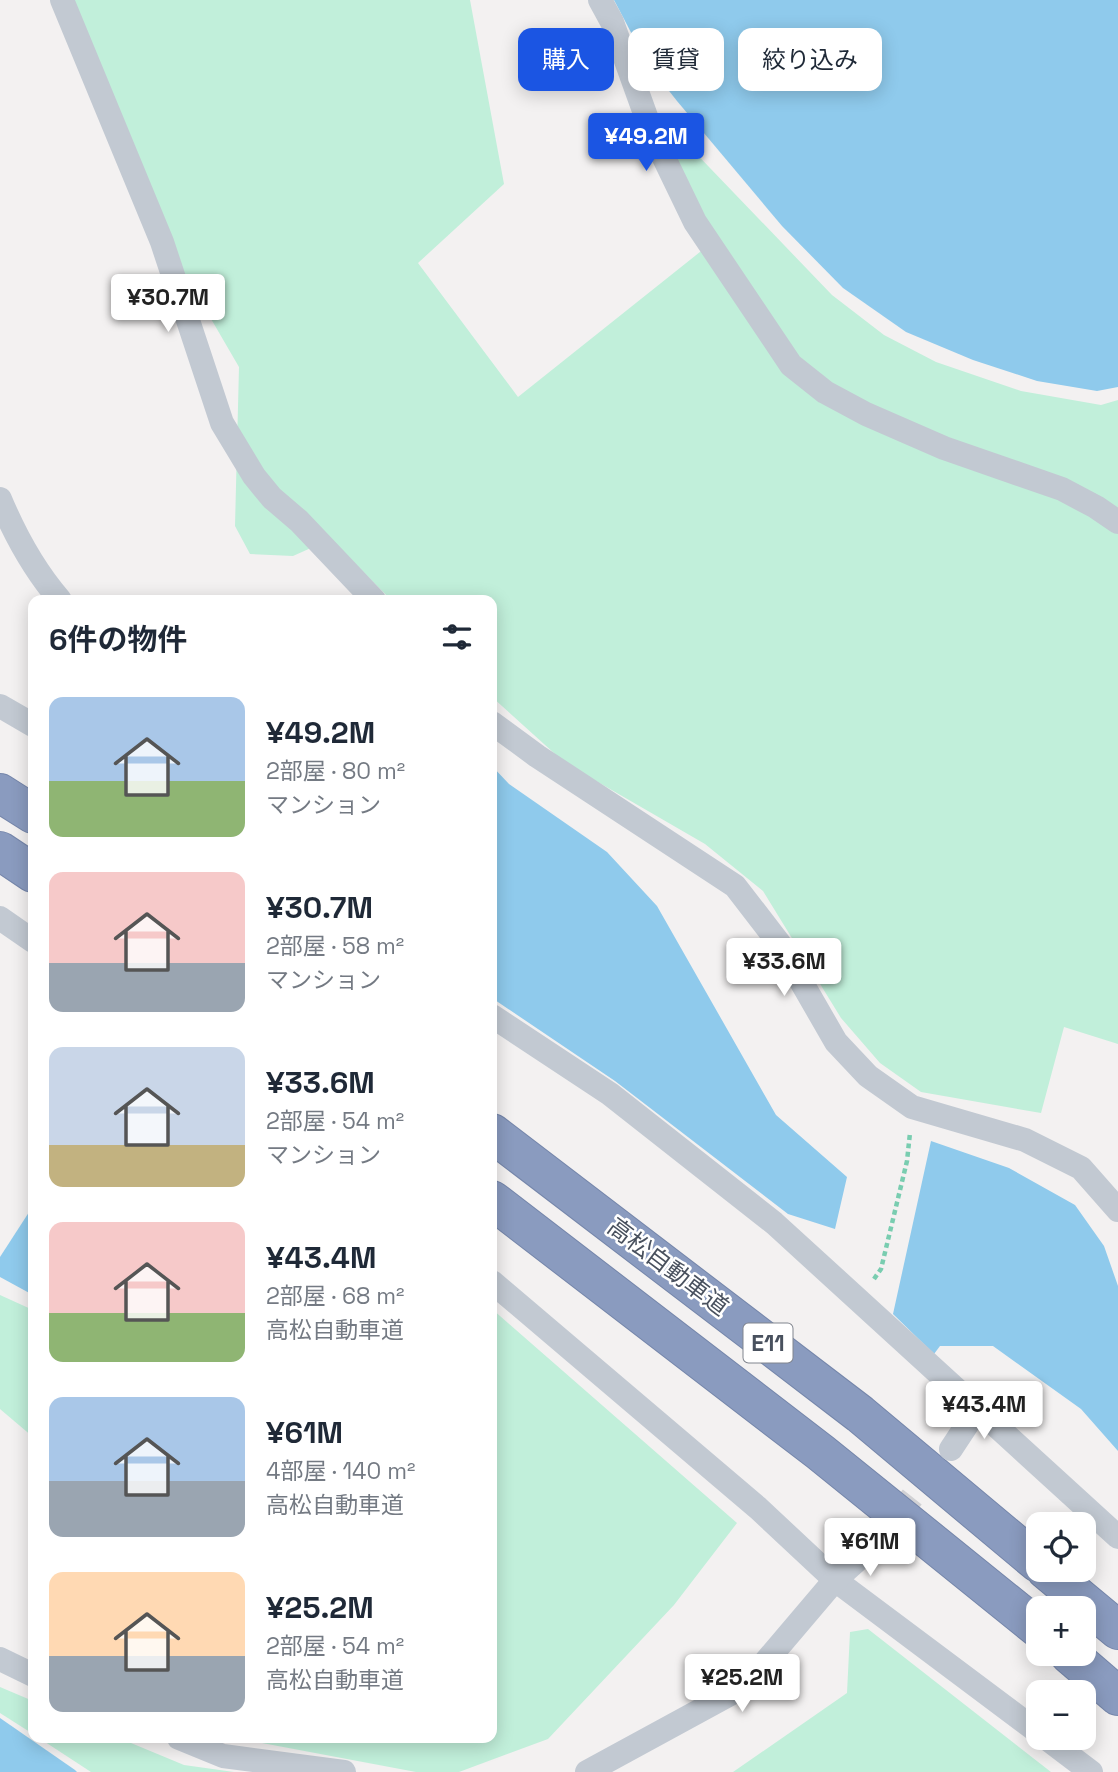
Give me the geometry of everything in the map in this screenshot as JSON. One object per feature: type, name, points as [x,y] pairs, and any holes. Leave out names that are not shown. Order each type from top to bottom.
[{"type":"highway","points":[[0,793],[28,811]]},
{"type":"highway","points":[[0,851],[28,870]]},
{"type":"highway","name":"高松自動車道","points":[[497,1137],[860,1414],[1026,1553]]},
{"type":"highway","name":"E11","points":[[497,1204],[820,1452],[1026,1618]]},
{"type":"highway","points":[[1060,1582],[1118,1630]]},
{"type":"highway","points":[[1083,1666],[1118,1696]]},
{"type":"street","points":[[62,0],[162,242],[222,424],[254,476],[272,498],[299,521],[369,595]]},
{"type":"street","points":[[600,0],[612,22],[652,133],[695,222],[792,365],[825,392],[866,414],[944,448],[1062,489],[1118,522]]},
{"type":"street","points":[[0,499],[13,530],[56,595]]},
{"type":"street","points":[[0,706],[28,722]]},
{"type":"street","points":[[497,727],[537,756],[735,886],[779,943],[836,1042],[868,1076],[912,1107],[1025,1140],[1081,1168],[1118,1210]]},
{"type":"street","points":[[0,918],[28,938]]},
{"type":"street","points":[[497,1019],[610,1094],[774,1223],[1118,1537]]},
{"type":"street","points":[[497,1286],[758,1508],[835,1580],[1026,1723]]},
{"type":"street","points":[[951,1448],[978,1408]]},
{"type":"street","points":[[587,1772],[745,1686],[835,1580],[875,1544]]},
{"type":"street","points":[[0,1659],[28,1673]]},
{"type":"street","points":[[191,1743],[223,1756],[344,1772]]},
{"type":"street","points":[[1062,1750],[1091,1772]]},
{"type":"path","points":[[858,1301],[881,1269],[907,1161],[912,1107]]},
{"type":"green space","points":[[70,0],[470,0],[504,184],[418,263],[518,397],[715,240],[657,121],[662,118],[832,295],[884,335],[936,362],[1021,391],[1101,405],[1118,400],[1118,1044],[1064,1027],[1041,1113],[921,1092],[880,1063],[841,1018],[763,891],[705,844],[565,763],[497,702],[497,595],[386,595],[331,539],[293,556],[250,554],[235,526],[239,367],[164,238]]},
{"type":"green space","points":[[0,1295],[28,1308],[28,1433],[0,1409]]},
{"type":"green space","points":[[497,1313],[737,1523],[674,1605],[548,1739],[459,1772],[416,1772],[262,1743],[497,1743]]},
{"type":"green space","points":[[868,1629],[1051,1772],[733,1772],[847,1693],[850,1632]]},
{"type":"green space","points":[[0,1687],[28,1699],[28,1731],[0,1713]]},
{"type":"green space","points":[[47,1743],[131,1743],[184,1765],[234,1772],[91,1772]]},
{"type":"water","points":[[614,0],[1118,0],[1118,387],[1097,391],[1037,381],[973,360],[906,332],[843,288],[782,226],[669,91],[724,91],[724,28],[629,28]]},
{"type":"water","points":[[497,771],[509,784],[607,852],[657,906],[776,1115],[847,1177],[835,1229],[788,1214],[615,1081],[497,1001]]},
{"type":"water","points":[[931,1141],[1009,1168],[1075,1205],[1104,1246],[1118,1286],[1118,1451],[1081,1409],[993,1346],[940,1346],[934,1354],[893,1314]]},
{"type":"water","points":[[28,1214],[28,1292],[0,1277],[0,1257]]},
{"type":"water","points":[[0,1718],[28,1737],[28,1743],[36,1743],[77,1772],[0,1772]]},
{"type":"tunnel","points":[[875,1544],[940,1462]]}]
